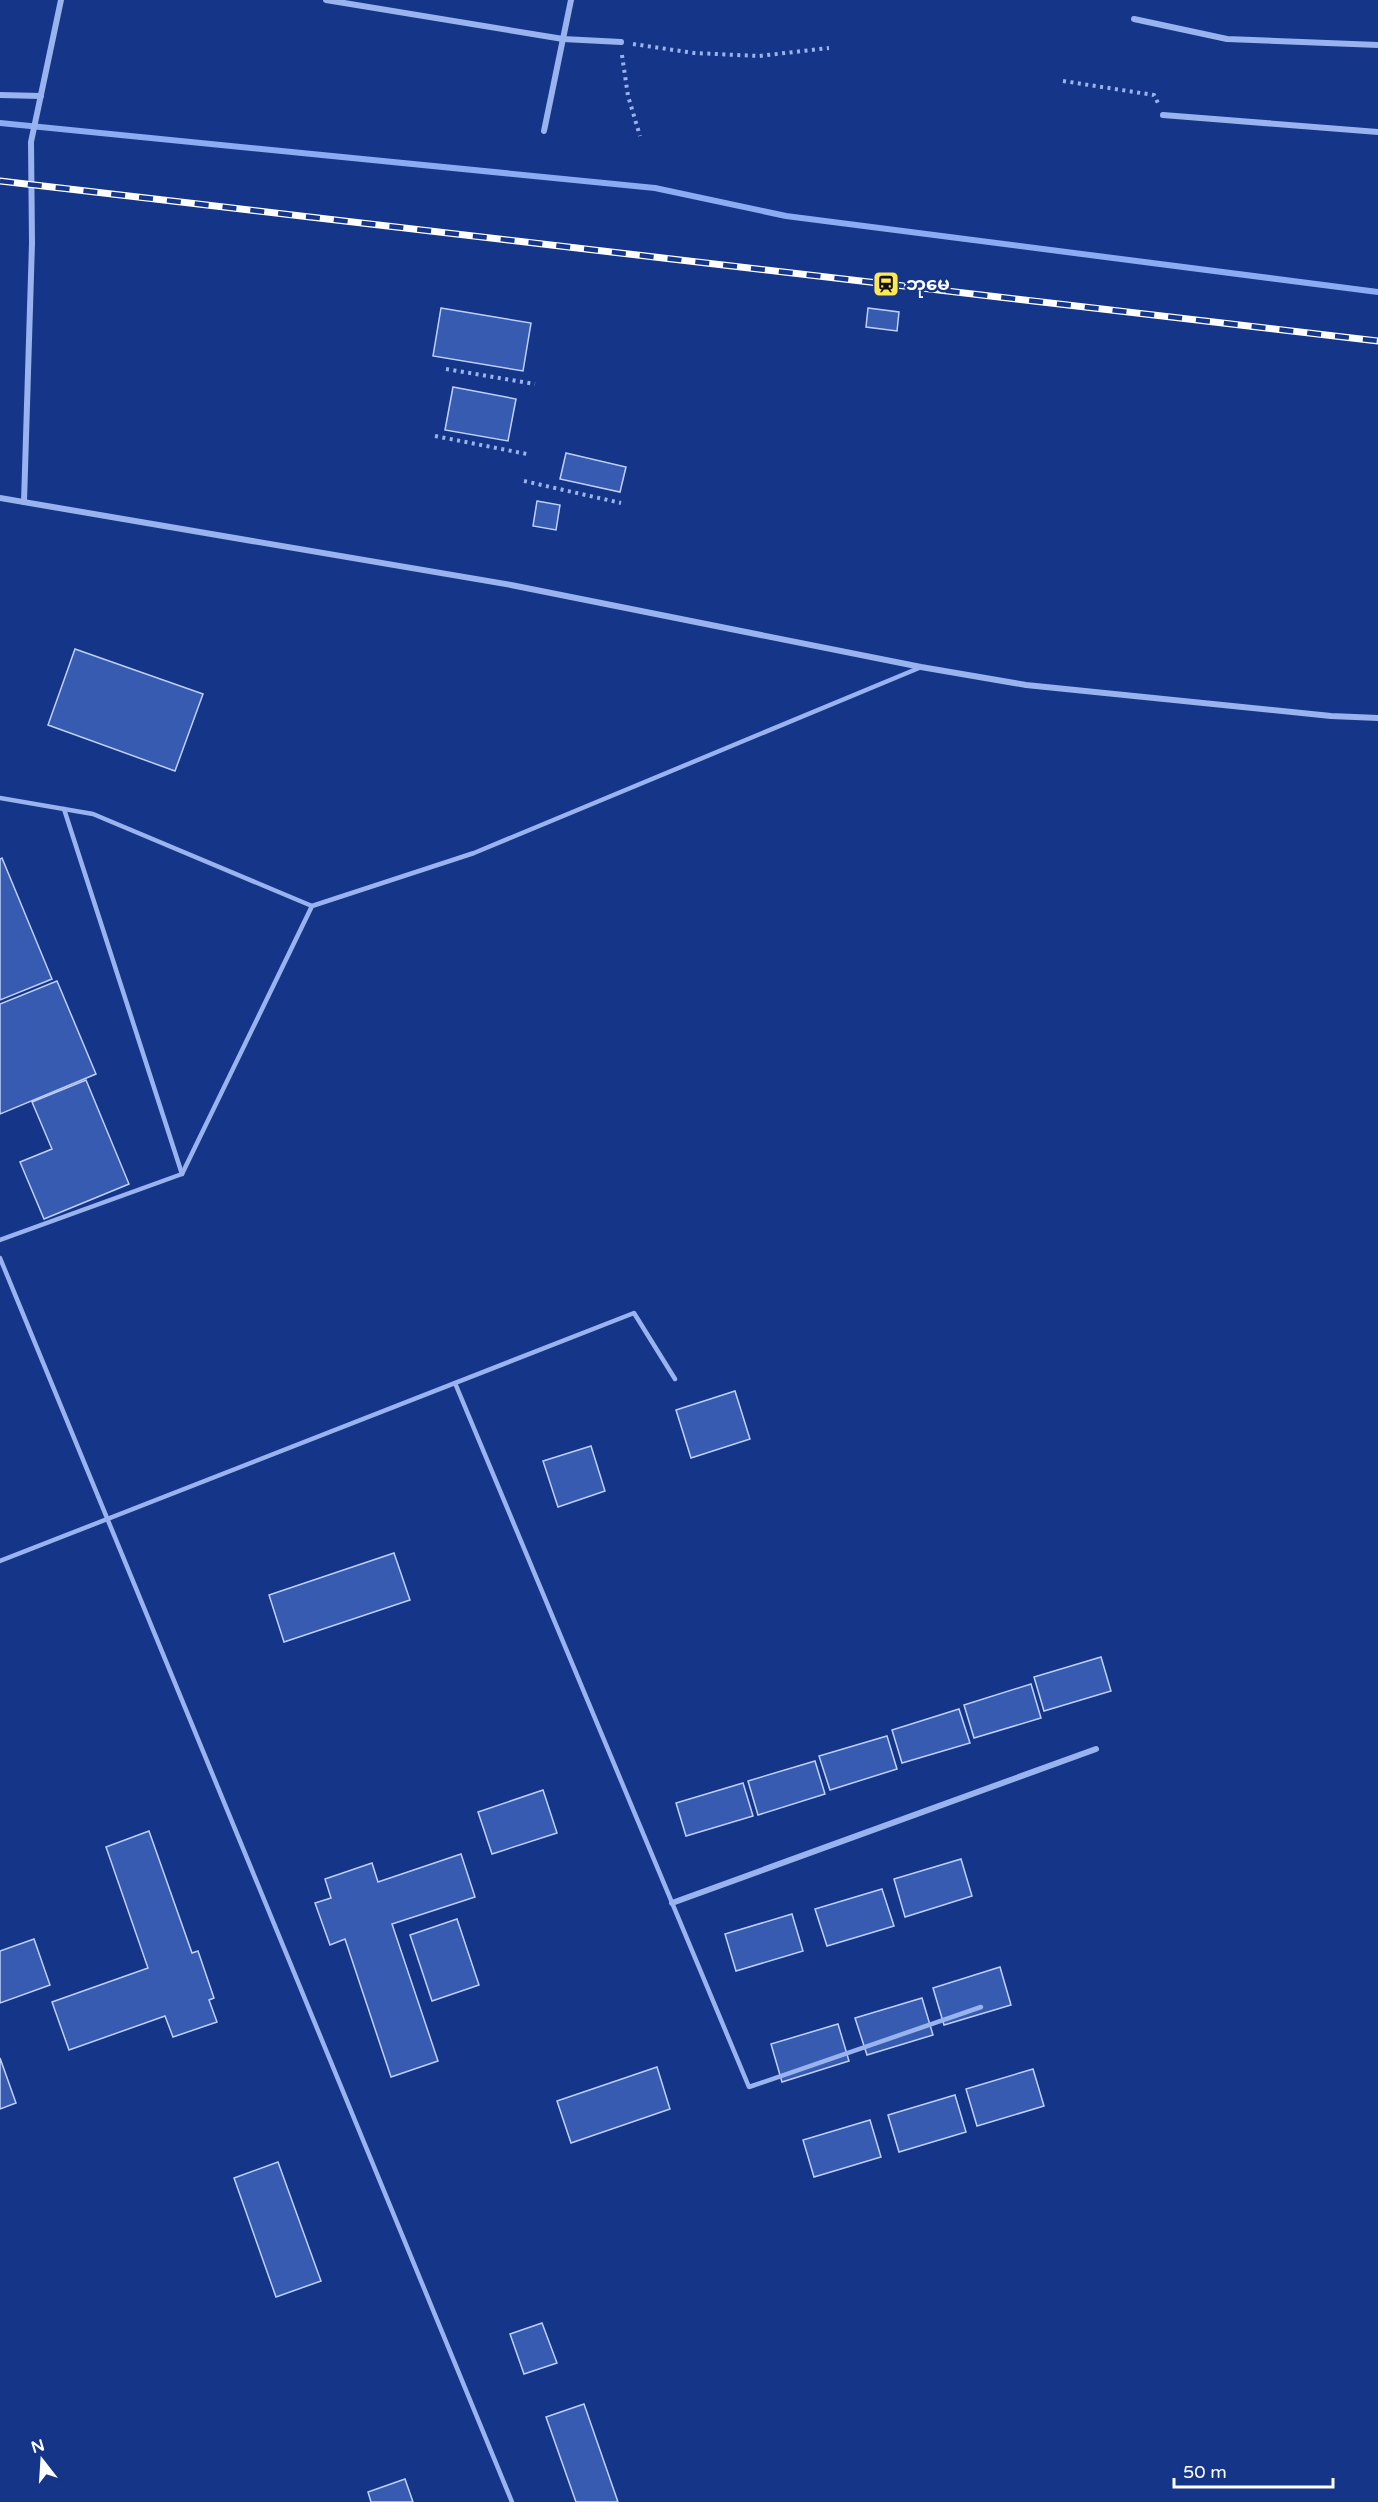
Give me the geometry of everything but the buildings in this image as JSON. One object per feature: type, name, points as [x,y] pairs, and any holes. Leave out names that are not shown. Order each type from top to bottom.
[{"type":"street","points":[[24,502],[32,243],[31,142],[61,0]]},
{"type":"street","points":[[326,0],[563,39],[621,42]]},
{"type":"street","points":[[544,131],[572,0]]},
{"type":"street","points":[[1134,19],[1227,39],[1378,45]]},
{"type":"street","points":[[0,95],[41,96]]},
{"type":"street","points":[[1163,115],[1378,132]]},
{"type":"street","points":[[0,498],[511,585],[921,667],[1026,685],[1331,716],[1378,718]]},
{"type":"street","points":[[672,1903],[1096,1749]]},
{"type":"lane","points":[[0,798],[93,814],[312,906],[474,853],[921,667]]},
{"type":"lane","points":[[64,809],[182,1174]]},
{"type":"lane","points":[[0,1240],[182,1174],[312,906]]},
{"type":"lane","points":[[0,1258],[512,2502]]},
{"type":"lane","points":[[0,1561],[634,1313],[675,1379]]},
{"type":"lane","points":[[455,1383],[749,2087],[981,2007]]},
{"type":"path","points":[[640,136],[628,96],[621,42],[694,53],[759,56],[829,48]]},
{"type":"path","points":[[1063,81],[1154,95],[1163,115]]},
{"type":"path","points":[[446,369],[535,384]]},
{"type":"path","points":[[435,436],[527,454]]},
{"type":"path","points":[[524,482],[621,503]]},
{"type":"waterway","points":[[0,123],[655,188],[786,216],[1378,292]]},
{"type":"railway","points":[[0,181],[1378,341]]},
{"type":"place","name":"ဘုမေ","points":[[886,284]]}]
